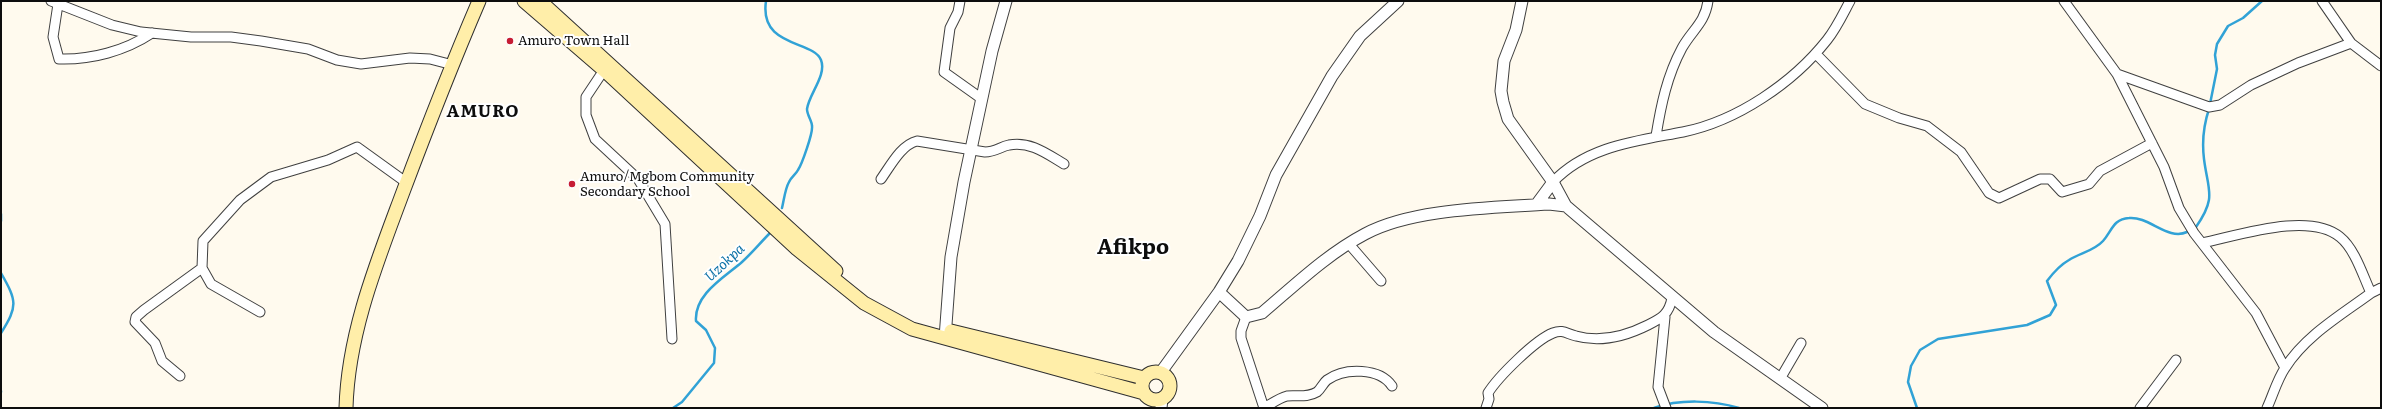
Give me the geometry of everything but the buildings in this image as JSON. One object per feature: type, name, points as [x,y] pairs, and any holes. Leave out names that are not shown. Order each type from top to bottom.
[{"type":"main road","points":[[524,1],[604,70],[792,243],[836,282],[864,303],[891,319],[912,329],[945,334],[1144,378],[1151,373],[1161,372],[1168,379],[1170,384],[1170,390],[1162,403],[1152,399],[1144,393],[945,334],[895,313],[841,275],[540,1]]},
{"type":"main road","points":[[346,408],[352,346],[371,277],[479,2]]},
{"type":"main road","points":[[1144,378],[1144,393]]},
{"type":"street","points":[[960,1],[958,12],[950,28],[944,72],[982,99]]},
{"type":"street","points":[[945,334],[951,257],[971,150],[1006,1]]},
{"type":"street","points":[[1161,372],[1219,292],[1250,235],[1276,175],[1332,76],[1360,36],[1398,1]]},
{"type":"street","points":[[1522,1],[1516,30],[1504,61],[1501,91],[1508,119],[1553,182],[1566,206],[1672,298],[1714,332],[1822,408]]},
{"type":"street","points":[[1656,136],[1664,92],[1682,48],[1704,18],[1708,1]]},
{"type":"street","points":[[1536,205],[1553,182],[1570,166],[1611,146],[1656,136],[1684,132],[1714,123],[1752,104],[1782,84],[1816,54],[1828,39],[1850,1]]},
{"type":"street","points":[[2064,1],[2117,74],[2164,167],[2179,208],[2202,244],[2256,313],[2284,368]]},
{"type":"street","points":[[2322,1],[2351,43],[2381,66]]},
{"type":"street","points":[[152,33],[127,48],[92,56],[59,59],[53,37],[54,3],[112,25],[152,33],[191,37],[231,37],[261,41],[308,49],[336,60],[361,64],[410,58],[430,59],[453,65]]},
{"type":"street","points":[[2117,74],[2209,107],[2220,105],[2252,85],[2298,63],[2351,43]]},
{"type":"street","points":[[1816,54],[1865,104],[1899,118],[1927,126],[1961,152],[1989,193],[1999,198],[2040,179],[2050,179],[2062,192],[2089,184],[2100,171],[2152,143]]},
{"type":"street","points":[[604,70],[586,97],[586,115],[595,139],[638,179],[665,224],[672,339]]},
{"type":"street","points":[[881,178],[910,143],[929,142],[971,150],[994,152],[1018,144],[1029,145],[1064,164]]},
{"type":"street","points":[[260,312],[211,284],[202,268],[203,241],[240,200],[278,174],[328,160],[357,148],[407,183]]},
{"type":"street","points":[[1246,318],[1262,313],[1349,244],[1378,228],[1402,221],[1438,214],[1536,205],[1566,206]]},
{"type":"street","points":[[2202,244],[2275,227],[2296,225],[2321,229],[2340,236],[2349,248],[2371,293]]},
{"type":"street","points":[[1349,244],[1381,281]]},
{"type":"street","points":[[180,376],[162,361],[155,343],[135,322],[136,317],[202,268]]},
{"type":"street","points":[[2267,408],[2284,368],[2313,337],[2371,293],[2381,288]]},
{"type":"street","points":[[1219,292],[1246,318]]},
{"type":"street","points":[[1666,408],[1658,387],[1665,317],[1670,307],[1672,298]]},
{"type":"street","points":[[1486,408],[1489,399],[1488,393],[1504,373],[1522,356],[1553,333],[1562,331],[1576,336],[1608,339],[1631,334],[1665,317]]},
{"type":"street","points":[[1246,318],[1241,331],[1241,338],[1264,408],[1285,396],[1304,396],[1318,391],[1327,380],[1349,373],[1377,373],[1387,379],[1392,386]]},
{"type":"street","points":[[1780,379],[1801,343]]},
{"type":"street","points":[[2140,408],[2176,360]]},
{"type":"waterway","points":[[766,1],[766,16],[771,27],[778,35],[816,54],[821,60],[822,66],[820,78],[808,103],[807,109],[812,126],[809,141],[800,167],[788,185],[782,208]]},
{"type":"waterway","points":[[2210,104],[2217,69],[2215,55],[2217,44],[2228,26],[2243,18],[2262,1]]},
{"type":"waterway","points":[[2196,227],[2203,217],[2209,201],[2209,187],[2203,147],[2209,109]]},
{"type":"waterway","points":[[1,214],[1,221]]},
{"type":"waterway","points":[[1917,408],[1908,382],[1911,366],[1920,350],[1938,339],[2027,325],[2050,315],[2056,305],[2047,281],[2057,269],[2066,262],[2091,250],[2103,241],[2113,226],[2119,221],[2129,218],[2136,218],[2173,233],[2180,234],[2187,232]]},
{"type":"waterway","name":"Uzokpa","points":[[673,408],[682,402],[714,363],[715,348],[706,330],[696,321],[700,302],[705,294],[719,280],[742,262],[770,233]]},
{"type":"waterway","points":[[1,273],[13,297],[13,310],[1,333]]},
{"type":"waterway","points":[[1654,408],[1685,402],[1718,403],[1739,408]]},
{"type":"place","name":"Amuro Town Hall","points":[[510,41]]},
{"type":"place","name":"Amuro/Mgbom Community Secondary School","points":[[572,184]]},
{"type":"district","name":"AMURO","points":[[483,112]]},
{"type":"district","name":"Afikpo","points":[[1133,248]]}]
